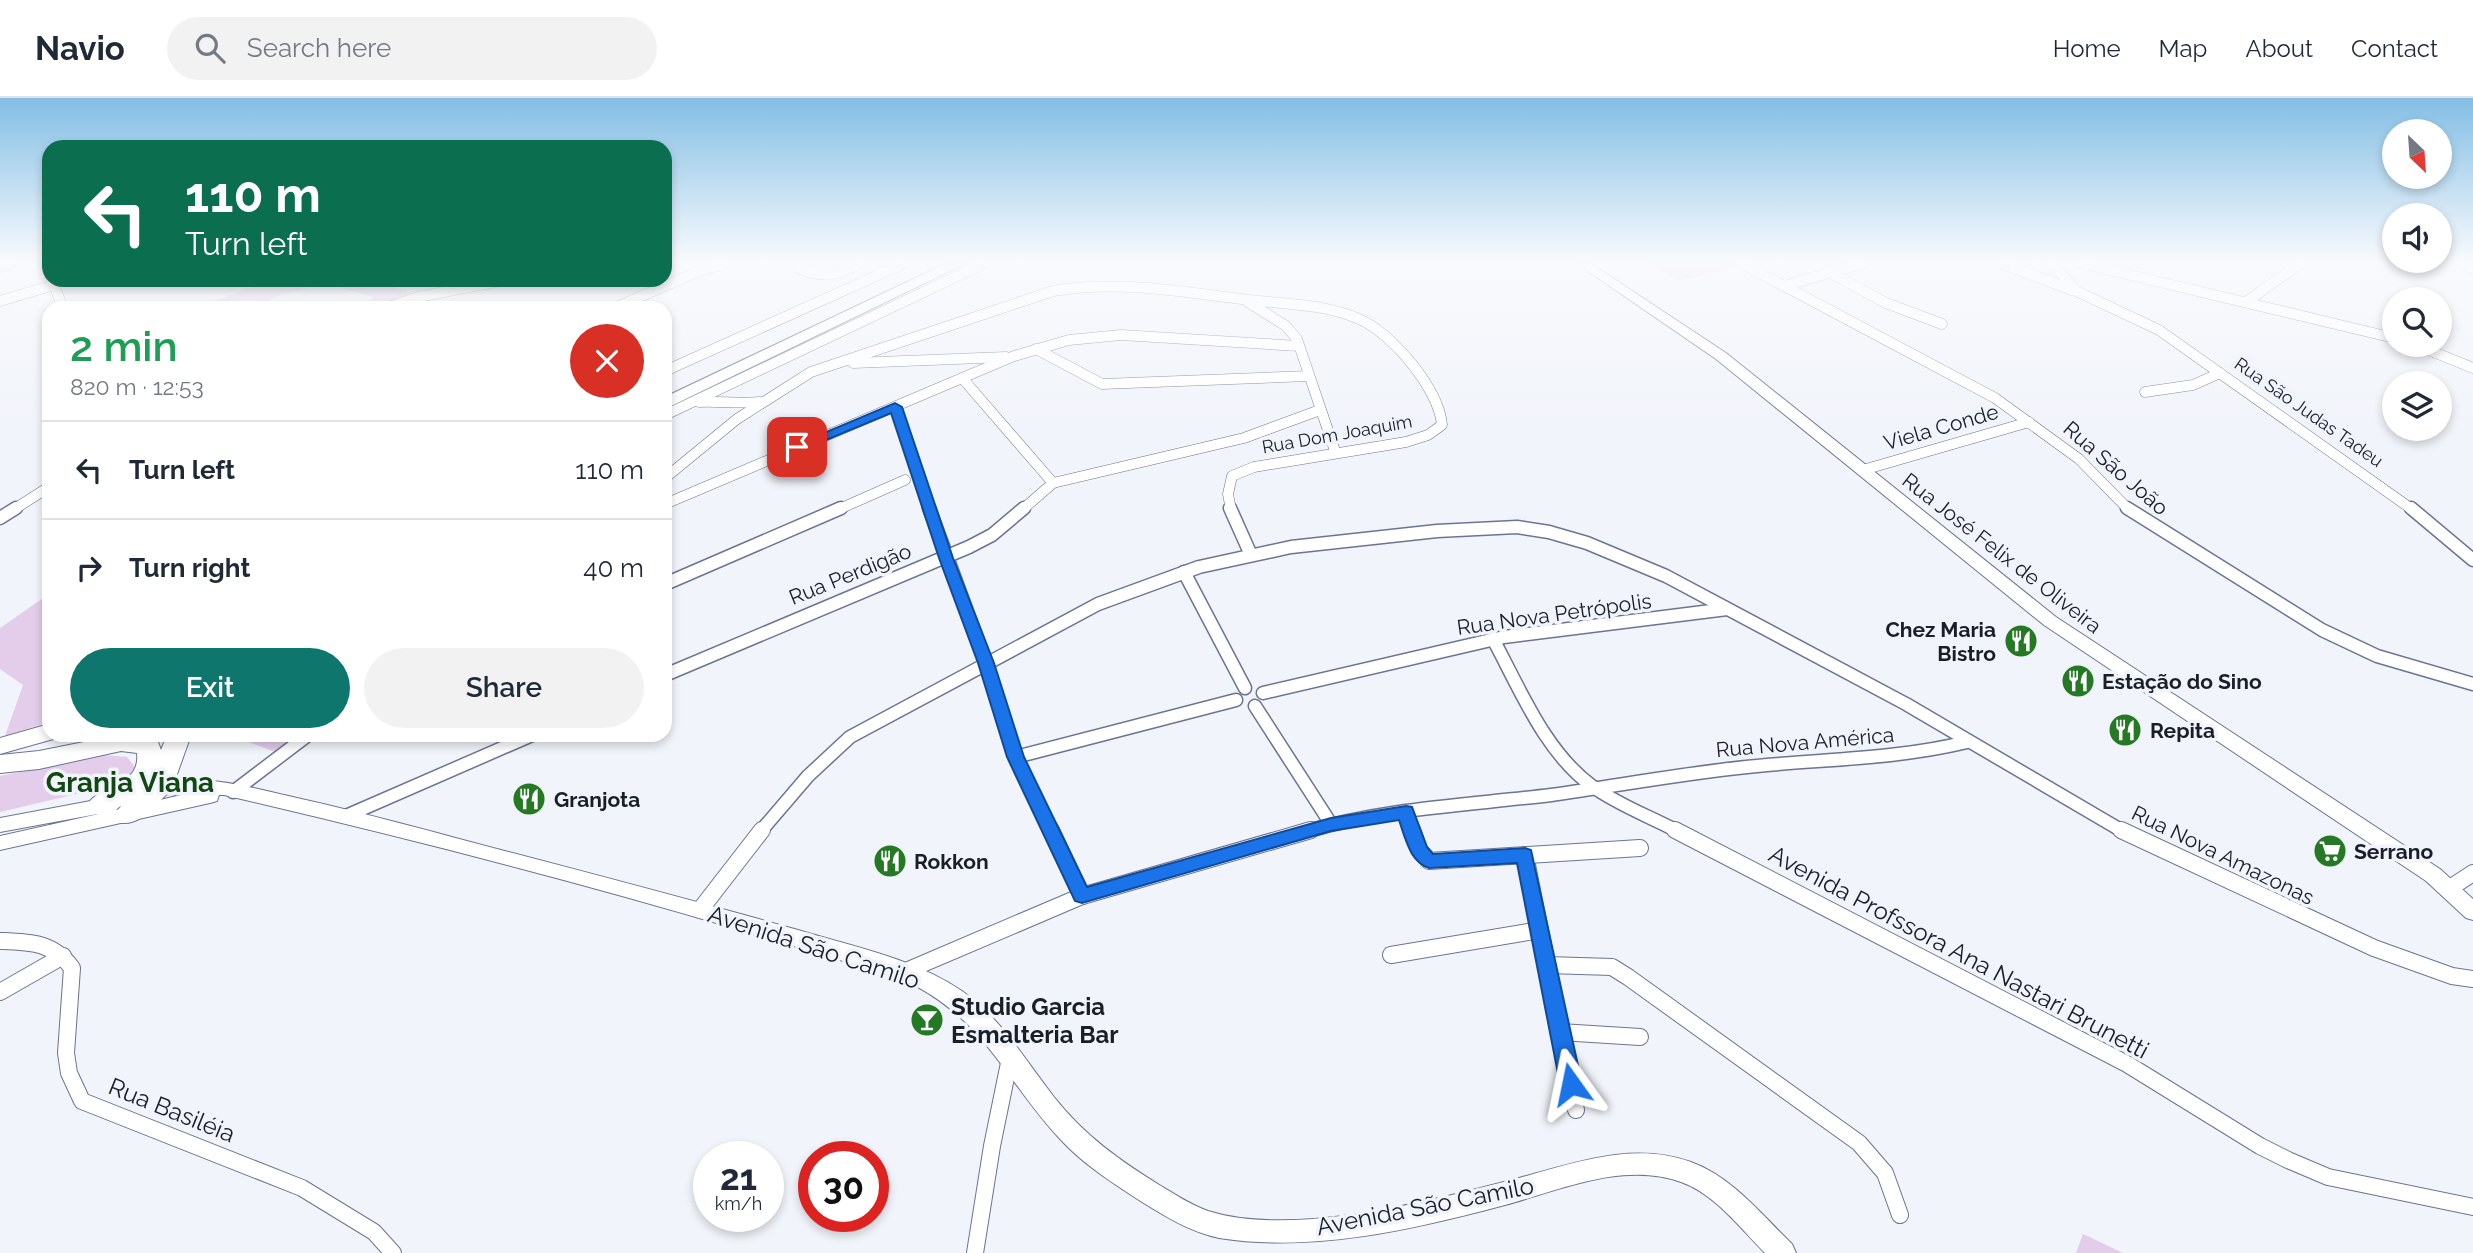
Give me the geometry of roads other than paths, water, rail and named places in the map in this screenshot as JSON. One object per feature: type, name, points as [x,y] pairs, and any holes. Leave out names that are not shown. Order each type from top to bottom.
[{"type":"highway","points":[[672,386],[820,317]]},
{"type":"highway","points":[[672,401],[847,317]]},
{"type":"highway","points":[[0,746],[42,734]]},
{"type":"highway","points":[[0,764],[72,742]]},
{"type":"highway","points":[[127,815],[156,791],[176,742]]},
{"type":"highway","points":[[0,764],[39,760],[121,743],[148,745],[150,757],[143,779],[99,806]]},
{"type":"highway","points":[[156,791],[202,787]]},
{"type":"main road","name":"Rua José Felix de Oliveira","points":[[1663,317],[1721,356],[2050,621],[2450,888],[2473,912]]},
{"type":"main road","name":"Avenida São Camilo","points":[[202,787],[224,789],[346,816],[700,910],[906,971],[931,984],[973,1013],[1048,1109],[1108,1167],[1187,1214],[1217,1226],[1251,1231],[1315,1229],[1375,1221],[1500,1195],[1608,1167],[1639,1164],[1674,1168],[1701,1179],[1783,1253]]},
{"type":"main road","points":[[0,825],[99,806],[156,791]]},
{"type":"main road","name":"Avenida São Camilo","points":[[0,844],[232,792]]},
{"type":"street","points":[[672,368],[782,317]]},
{"type":"street","points":[[672,411],[871,317]]},
{"type":"street","name":"Rua Dom Joaquim","points":[[672,472],[737,419],[811,372],[975,317]]},
{"type":"street","points":[[1272,317],[1286,326],[1298,346],[1335,452]]},
{"type":"street","name":"Rua Dom Joaquim","points":[[1251,555],[1235,525],[1228,488],[1232,475],[1271,462],[1402,443],[1427,435],[1443,425],[1437,402],[1403,351],[1374,326],[1352,317]]},
{"type":"street","name":"Rua São João","points":[[1842,317],[1995,398],[2078,459],[2127,508],[2151,526],[2322,630],[2377,656],[2473,684]]},
{"type":"street","points":[[1923,317],[1942,324]]},
{"type":"street","name":"Rua São Judas Tadeu","points":[[2132,317],[2160,330],[2399,498],[2473,560]]},
{"type":"street","points":[[2307,317],[2382,335]]},
{"type":"street","points":[[672,501],[1014,356],[1069,340],[1121,335],[1298,346]]},
{"type":"street","points":[[1036,349],[1102,384],[1308,376]]},
{"type":"street","points":[[841,364],[1014,356]]},
{"type":"street","points":[[2444,357],[2473,369]]},
{"type":"street","points":[[2145,392],[2185,388],[2208,381],[2220,373]]},
{"type":"street","points":[[962,379],[1053,484]]},
{"type":"street","points":[[2208,381],[2235,384]]},
{"type":"street","points":[[1102,384],[1105,398]]},
{"type":"street","points":[[717,390],[737,419]]},
{"type":"street","points":[[688,403],[764,401]]},
{"type":"street","points":[[895,407],[946,558],[986,663],[1016,757],[1082,896]]},
{"type":"street","name":"Rua Perdigão","points":[[672,672],[946,558],[992,535],[1053,484],[1244,438],[1320,410]]},
{"type":"street","name":"Viela Conde","points":[[1863,470],[2029,422]]},
{"type":"street","points":[[672,581],[905,480]]},
{"type":"street","points":[[0,518],[42,491]]},
{"type":"street","name":"Rua Nova América","points":[[1251,555],[1291,547],[1437,531],[1517,527],[1549,532],[1607,551],[1666,576],[1906,704],[1967,742]]},
{"type":"street","points":[[700,910],[785,802],[826,756],[850,737],[1098,604],[1184,572],[1251,555]]},
{"type":"street","points":[[1184,572],[1245,688]]},
{"type":"street","name":"Rua Nova Petrópolis","points":[[1264,693],[1493,639],[1728,609]]},
{"type":"street","name":"Avenida Profssora Ana Nastari Brunetti","points":[[1493,639],[1556,751],[1570,769],[1593,787],[2127,1064],[2250,1140],[2288,1160],[2328,1177],[2473,1207]]},
{"type":"street","points":[[1016,757],[1236,700],[1246,706],[1255,706],[1263,701],[1264,693],[1256,688],[1245,688],[1237,692],[1236,700]]},
{"type":"street","points":[[1255,706],[1331,824]]},
{"type":"street","points":[[232,792],[301,742]]},
{"type":"street","points":[[346,816],[516,742]]},
{"type":"street","name":"Rua Nova América","points":[[906,971],[1082,896],[1331,824],[1763,765],[1890,757],[1948,748],[1967,742]]},
{"type":"street","name":"Rua Nova Amazonas","points":[[1967,742],[2135,838],[2374,948],[2440,972],[2473,979]]},
{"type":"street","points":[[1406,812],[1419,850],[1429,861],[1640,848]]},
{"type":"street","points":[[1525,855],[1576,1110]]},
{"type":"street","points":[[2450,888],[2473,873]]},
{"type":"street","points":[[1391,955],[1540,930]]},
{"type":"street","points":[[0,941],[38,942],[63,956]]},
{"type":"street","points":[[0,992],[63,956]]},
{"type":"street","name":"Rua Basiléia","points":[[63,956],[72,968],[68,1063],[75,1089],[82,1101],[302,1188],[374,1232],[393,1253]]},
{"type":"street","points":[[1547,965],[1612,967],[1628,977],[1858,1143],[1885,1173],[1900,1214]]},
{"type":"street","points":[[1560,1032],[1640,1037]]},
{"type":"street","points":[[975,1253],[992,1146],[1010,1058]]},
{"type":"place","name":"Chez Maria Bistro","points":[[2021,641]]},
{"type":"place","name":"Estação do Sino","points":[[2078,681]]},
{"type":"place","name":"Repita","points":[[2125,730]]},
{"type":"place","name":"Granjota","points":[[529,799]]},
{"type":"place","name":"Serrano","points":[[2330,851]]},
{"type":"place","name":"Rokkon","points":[[890,861]]},
{"type":"place","name":"Studio Garcia Esmalteria Bar","points":[[927,1020]]},
{"type":"district","name":"Granja Viana","points":[[130,782]]}]
